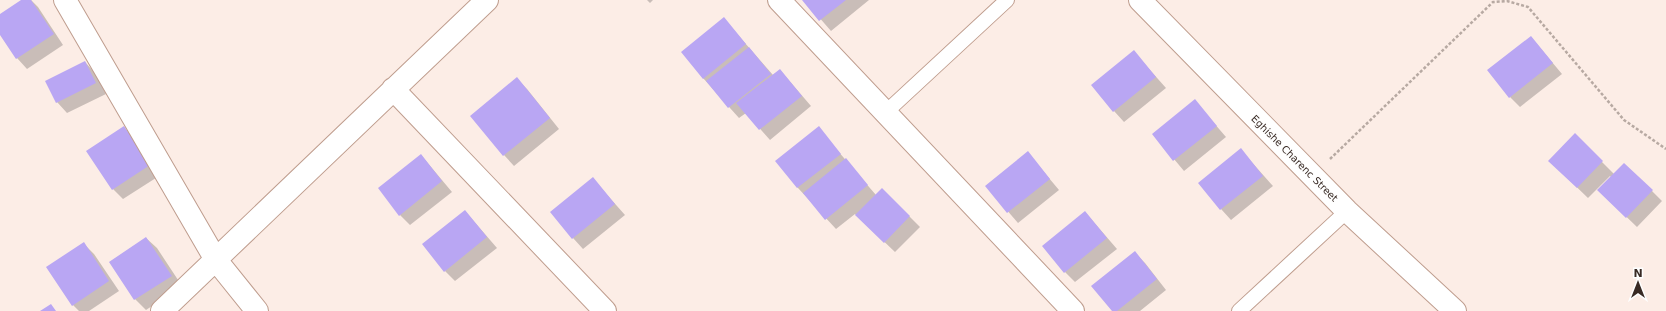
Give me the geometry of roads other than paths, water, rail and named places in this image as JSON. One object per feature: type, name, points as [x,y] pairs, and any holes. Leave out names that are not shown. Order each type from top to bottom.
[{"type":"street","points":[[66,0],[216,260],[257,311]]},
{"type":"street","points":[[162,311],[487,0]]},
{"type":"street","points":[[779,0],[1073,311]]},
{"type":"street","name":"Eghishe Charenc Street","points":[[1140,0],[1347,211],[1455,311]]},
{"type":"street","points":[[393,89],[605,311]]},
{"type":"lane","points":[[885,113],[1007,0]]},
{"type":"lane","points":[[1239,311],[1347,211]]}]
